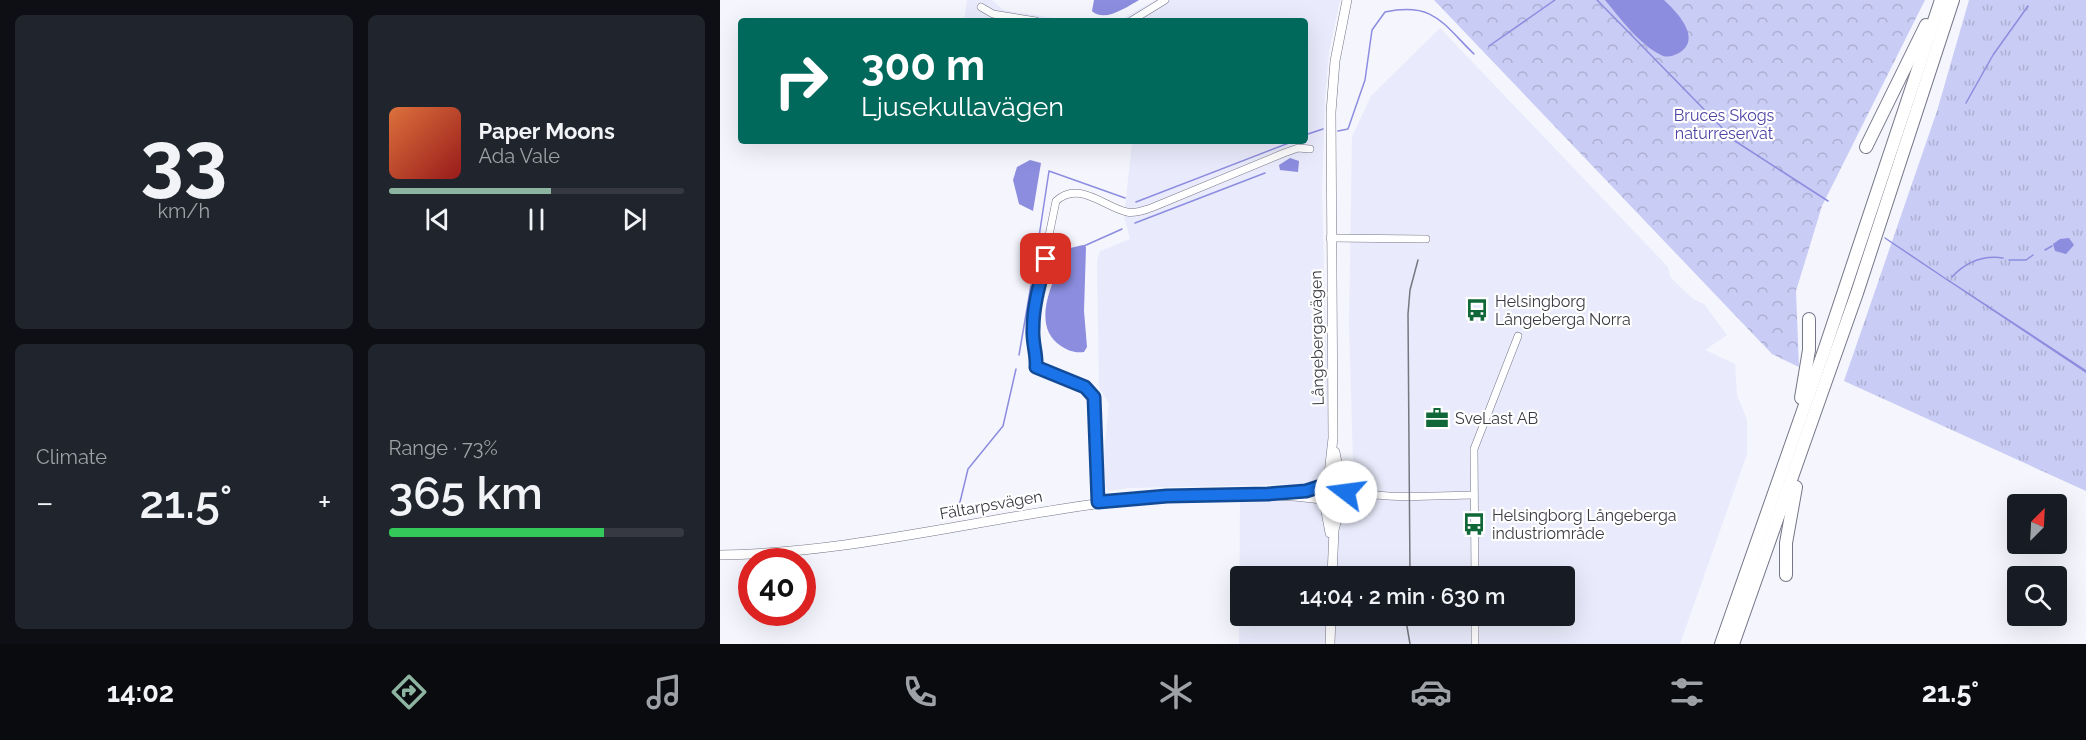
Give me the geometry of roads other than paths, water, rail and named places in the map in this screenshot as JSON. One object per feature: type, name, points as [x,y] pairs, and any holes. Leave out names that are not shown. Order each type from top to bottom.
[{"type":"highway","points":[[1866,147],[1939,0]]},
{"type":"highway","points":[[1721,644],[1780,478],[1939,0]]},
{"type":"highway","points":[[1733,644],[1813,419],[1953,0]]},
{"type":"highway","points":[[1780,478],[1803,392],[1809,350],[1809,319]]},
{"type":"highway","points":[[1786,575],[1790,513],[1813,419]]},
{"type":"street","points":[[1136,18],[1165,0]]},
{"type":"street","name":"Långebergavägen","points":[[1326,484],[1333,438],[1330,238],[1333,83],[1347,0]]},
{"type":"street","points":[[981,7],[993,14],[1018,18]]},
{"type":"street","points":[[1098,502],[1094,397],[1085,387],[1036,367],[1037,352],[1033,334],[1034,309],[1056,201],[1067,194],[1079,193],[1128,213],[1134,213],[1162,204],[1284,153],[1298,148],[1310,149]]},
{"type":"street","points":[[1330,238],[1426,239]]},
{"type":"street","points":[[1475,566],[1475,445],[1518,336]]},
{"type":"street","name":"Långebergavägen","points":[[1333,438],[1342,486]]},
{"type":"street","points":[[1332,550],[1323,500],[1326,484],[1342,486],[1352,491],[1383,495],[1474,495]]},
{"type":"street","name":"Fältarpsvägen","points":[[1268,494],[1326,484]]},
{"type":"street","points":[[1332,566],[1337,514],[1346,495],[1342,486]]},
{"type":"street","name":"Fältarpsvägen","points":[[720,555],[807,550],[1098,502],[1167,496],[1268,494],[1323,500]]},
{"type":"street","points":[[1323,500],[1332,506],[1342,502],[1383,495]]},
{"type":"street","points":[[1330,644],[1331,626]]},
{"type":"street","points":[[1475,626],[1475,644]]},
{"type":"water","points":[[1094,0],[1139,0],[1115,13],[1103,15],[1092,11]]},
{"type":"water","points":[[1605,0],[1664,0],[1681,18],[1685,26],[1689,40],[1686,47],[1672,56],[1661,55],[1638,38]]},
{"type":"water","points":[[1290,158],[1299,161],[1298,172],[1280,170],[1279,165]]},
{"type":"water","points":[[1030,160],[1041,163],[1033,211],[1019,204],[1013,180],[1017,167]]},
{"type":"water","points":[[2069,238],[2074,245],[2066,254],[2055,251],[2053,244],[2060,239]]},
{"type":"water","points":[[1083,245],[1086,247],[1084,311],[1087,347],[1084,352],[1077,352],[1064,348],[1051,337],[1046,326],[1045,313],[1051,286],[1066,249]]},
{"type":"water","points":[[1948,281],[2086,370],[2086,373]]},
{"type":"waterway","points":[[1489,46],[1555,0]]},
{"type":"waterway","points":[[1597,0],[1735,141],[1828,201]]},
{"type":"waterway","points":[[1966,103],[1993,55],[2028,6]]},
{"type":"waterway","points":[[1338,131],[1348,129],[1365,80],[1372,30],[1385,12],[1415,10],[1426,13],[1445,24],[1474,54]]},
{"type":"waterway","points":[[1308,134],[1323,129]]},
{"type":"waterway","points":[[1136,202],[1286,144]]},
{"type":"waterway","points":[[1033,276],[1049,171],[1125,198]]},
{"type":"waterway","points":[[1135,223],[1265,173]]},
{"type":"waterway","points":[[1084,246],[1122,229]]},
{"type":"waterway","points":[[1885,238],[1949,281]]},
{"type":"waterway","points":[[2045,250],[2052,246]]},
{"type":"waterway","points":[[2009,260],[2026,260],[2033,255]]},
{"type":"waterway","points":[[1952,277],[1963,267],[1975,261],[1995,257],[2003,258]]},
{"type":"waterway","points":[[1019,355],[1031,285]]},
{"type":"waterway","points":[[953,511],[960,502],[968,469],[1003,426],[1016,369]]},
{"type":"railway","points":[[1410,566],[1408,314],[1410,290],[1418,260]]},
{"type":"railway","points":[[1407,626],[1410,644]]},
{"type":"place","name":"Helsingborg Långeberga Norra","points":[[1477,310]]},
{"type":"place","name":"SveLast AB","points":[[1437,418]]},
{"type":"place","name":"Helsingborg Långeberga industriområde","points":[[1474,524]]},
{"type":"park label","name":"Bruces Skogs naturreservat","points":[[1724,124]]}]
